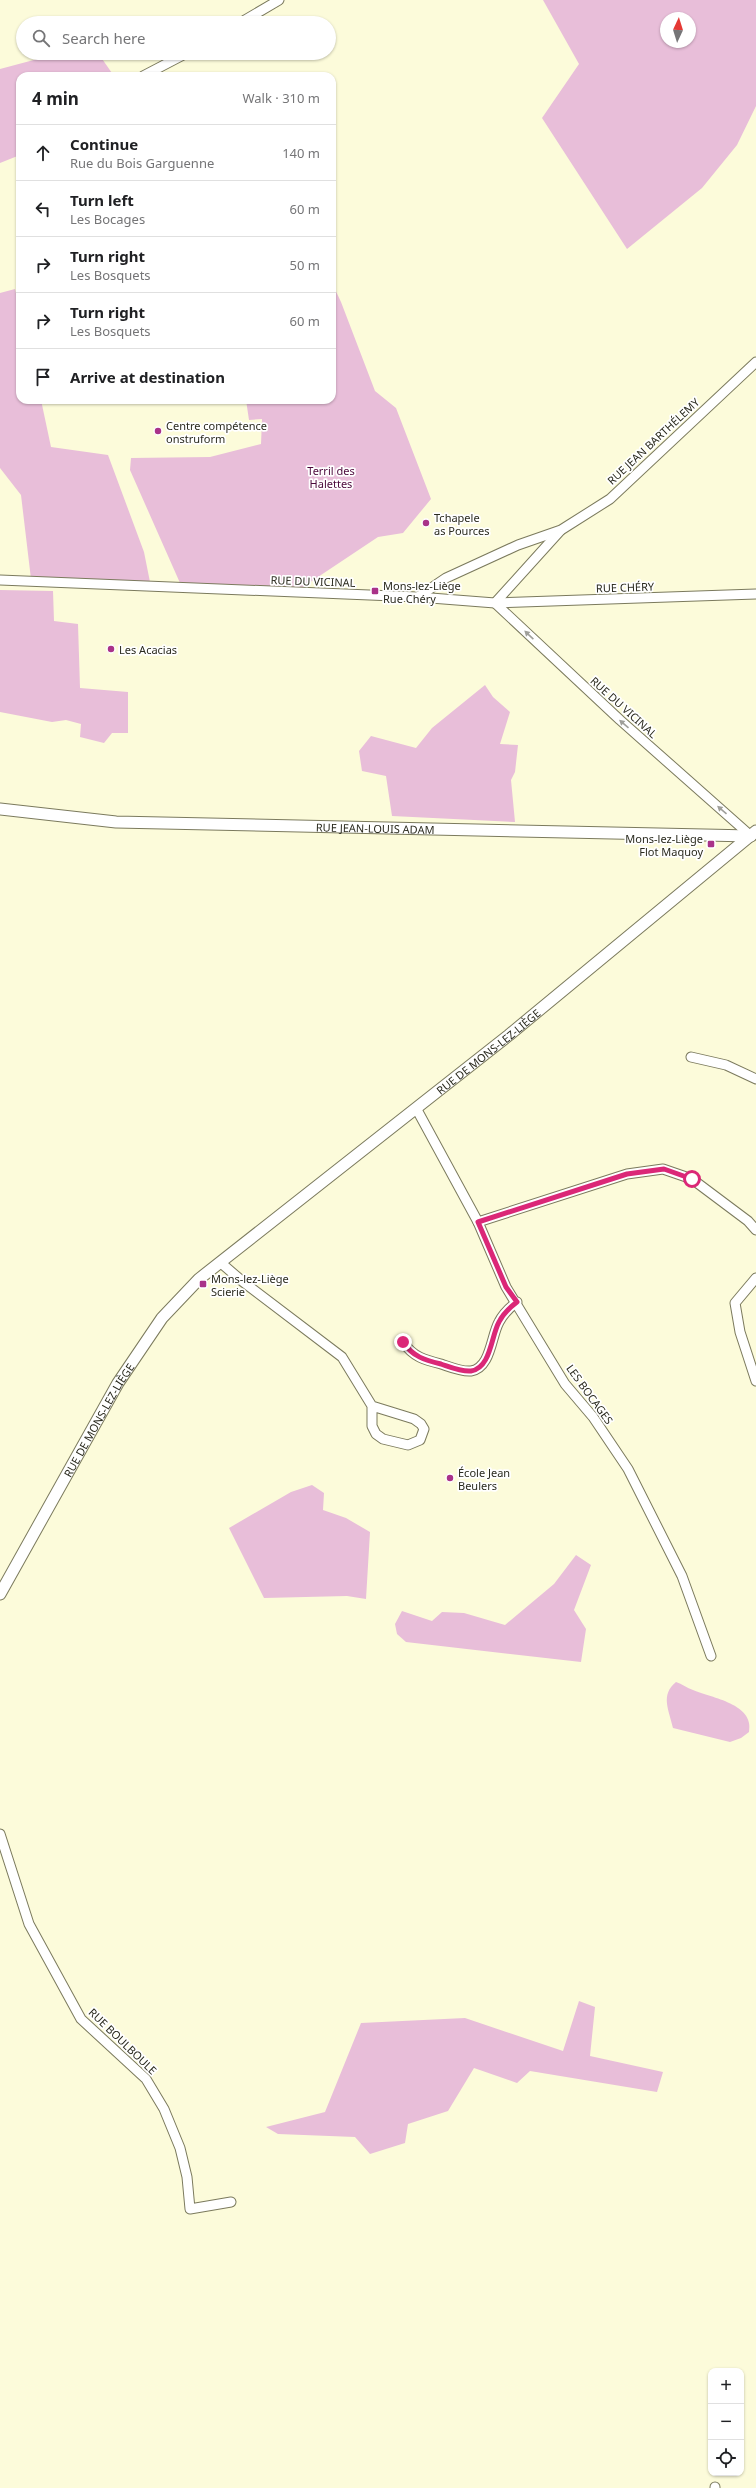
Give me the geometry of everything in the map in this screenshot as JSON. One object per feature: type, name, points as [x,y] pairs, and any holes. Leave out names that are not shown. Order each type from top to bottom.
[{"type":"street","points":[[252,16],[279,0]]},
{"type":"street","points":[[151,72],[174,60]]},
{"type":"street","name":"RUE JEAN BARTHÉLEMY","points":[[418,597],[446,578],[518,545],[561,530],[610,499],[756,362]]},
{"type":"street","name":"RUE JEAN BARTHÉLEMY","points":[[496,603],[561,530]]},
{"type":"street","name":"RUE DU VICINAL","points":[[0,580],[418,597],[496,603],[620,720],[754,835]]},
{"type":"street","name":"RUE CHÉRY","points":[[496,603],[756,594]]},
{"type":"street","name":"RUE JEAN-LOUIS ADAM","points":[[0,809],[116,822],[754,835]]},
{"type":"street","name":"RUE DE MONS-LEZ-LIÈGE","points":[[0,1594],[118,1383],[162,1318],[199,1279],[416,1108],[754,835]]},
{"type":"street","points":[[691,1057],[726,1065],[756,1079]]},
{"type":"street","name":"LES BOCAGES","points":[[416,1108],[478,1222],[506,1287],[517,1302],[565,1384],[592,1417],[628,1469],[682,1576],[711,1656]]},
{"type":"street","points":[[478,1222],[627,1174],[664,1169],[692,1179],[748,1221],[756,1230]]},
{"type":"street","points":[[221,1263],[242,1281],[342,1357],[372,1406],[372,1426],[380,1437],[408,1445],[420,1440],[424,1429],[418,1421],[372,1406]]},
{"type":"street","points":[[756,1278],[735,1303],[740,1332],[756,1381]]},
{"type":"street","points":[[403,1342],[410,1352],[421,1359],[464,1371],[473,1371],[483,1364],[498,1324],[506,1312],[517,1302]]},
{"type":"street","name":"RUE BOULBOULE","points":[[0,1834],[29,1924],[81,2019],[146,2079],[164,2110],[180,2148],[187,2177],[190,2209],[231,2202]]},
{"type":"green space","points":[[543,0],[756,0],[756,106],[737,145],[702,188],[627,249],[542,118],[579,64]]},
{"type":"green space","points":[[34,60],[103,60],[111,72],[16,72],[16,157],[0,163],[0,69]]},
{"type":"green space","points":[[15,289],[16,293],[16,404],[42,404],[51,447],[108,455],[144,552],[150,582],[31,579],[21,495],[0,468],[0,293]]},
{"type":"green space","name":"Terril des Halettes","points":[[336,291],[375,391],[396,408],[431,499],[403,533],[378,537],[303,587],[180,583],[130,470],[131,458],[210,457],[261,444],[262,419],[249,420],[247,404],[336,404]]},
{"type":"green space","points":[[0,590],[53,591],[54,621],[78,624],[80,688],[128,692],[128,733],[112,733],[104,743],[80,737],[81,724],[66,720],[52,722],[0,712]]},
{"type":"green space","points":[[485,685],[493,697],[510,712],[500,744],[518,745],[515,772],[511,780],[515,822],[392,816],[386,776],[362,771],[359,751],[371,736],[416,748],[432,728]]},
{"type":"green space","points":[[312,1485],[324,1493],[323,1510],[346,1518],[370,1532],[366,1599],[347,1596],[264,1598],[229,1528],[291,1492]]},
{"type":"green space","points":[[576,1555],[591,1565],[574,1610],[586,1629],[581,1662],[406,1642],[397,1634],[395,1624],[402,1611],[432,1621],[442,1612],[464,1613],[505,1625],[554,1584]]},
{"type":"green space","points":[[676,1682],[691,1689],[721,1699],[739,1709],[749,1722],[749,1732],[741,1738],[730,1742],[673,1728],[667,1698],[668,1692]]},
{"type":"green space","points":[[579,2001],[595,2007],[590,2056],[663,2072],[657,2092],[530,2071],[517,2083],[474,2068],[448,2111],[408,2124],[405,2143],[370,2154],[355,2137],[278,2134],[266,2127],[325,2112],[361,2023],[465,2018],[563,2051]]},
{"type":"place","name":"Centre compétence onstruform","points":[[158,431]]},
{"type":"place","name":"Tchapele as Pources","points":[[426,523]]},
{"type":"place","name":"Mons-lez-Liège Rue Chéry","points":[[375,591]]},
{"type":"place","name":"Les Acacias","points":[[111,649]]},
{"type":"place","name":"Mons-lez-Liège Flot Maquoy","points":[[711,844]]},
{"type":"place","name":"Mons-lez-Liège Scierie","points":[[203,1284]]},
{"type":"place","name":"École Jean Beulers","points":[[450,1478]]},
{"type":"route","points":[[403,1342],[410,1352],[421,1359],[464,1371],[473,1371],[483,1364],[501,1318],[510,1307],[517,1302],[506,1287],[478,1222],[545,1199],[627,1174],[664,1169],[692,1179]]}]
